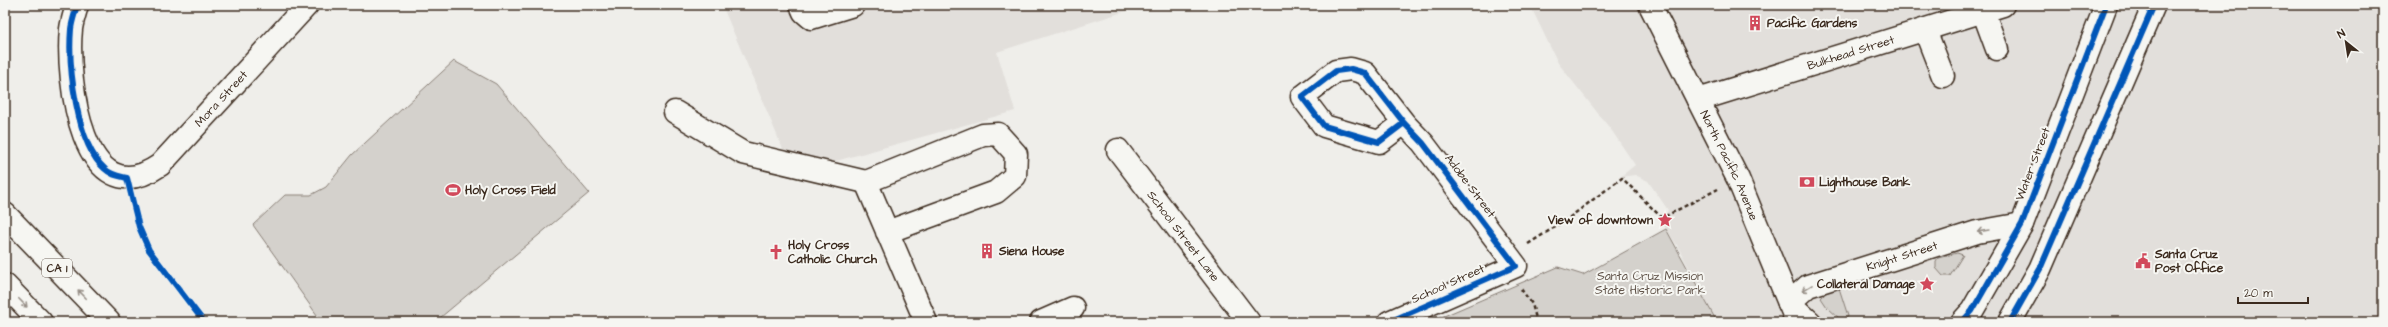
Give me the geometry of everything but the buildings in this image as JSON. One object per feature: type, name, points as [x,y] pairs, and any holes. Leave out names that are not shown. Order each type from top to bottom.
[{"type":"main road","name":"Mora Street","points":[[77,5],[71,29],[73,77],[78,116],[86,141],[105,169],[116,176],[127,178],[148,174],[160,165],[306,5]]},
{"type":"main road","points":[[801,5],[804,12],[812,18],[853,5]]},
{"type":"main road","name":"North Pacific Avenue","points":[[1650,5],[1738,179],[1793,312],[1810,322]]},
{"type":"main road","name":"Water Street","points":[[1962,322],[1972,311],[2022,224],[2106,5]]},
{"type":"main road","points":[[2010,322],[2040,269],[2154,5]]},
{"type":"main road","points":[[1993,8],[1997,49]]},
{"type":"main road","name":"Bulkhead Street","points":[[1698,100],[1993,8]]},
{"type":"main road","points":[[1925,30],[1943,76]]},
{"type":"main road","points":[[675,112],[743,153],[866,182],[983,135],[998,134],[1016,154],[1015,176],[996,192],[887,232]]},
{"type":"main road","name":"Adobe Street","points":[[1404,123],[1423,143],[1516,266]]},
{"type":"main road","name":"School Street Lane","points":[[1118,150],[1249,322]]},
{"type":"main road","points":[[866,182],[926,322]]},
{"type":"main road","name":"CA 1","points":[[5,214],[109,322]]},
{"type":"main road","name":"Knight Street","points":[[1793,312],[1808,286],[1977,232],[2022,224]]},
{"type":"main road","name":"School Street","points":[[1389,322],[1516,266]]},
{"type":"main road","points":[[5,284],[41,322]]},
{"type":"main road","points":[[1041,322],[1073,308]]},
{"type":"path","points":[[1537,322],[1532,304],[1521,291],[1516,266],[1525,246],[1566,220],[1622,178],[1662,218],[1711,192]]},
{"type":"shaded area","points":[[722,5],[1138,5],[1139,7],[997,52],[1015,111],[793,173]]},
{"type":"shaded area","points":[[1530,5],[2383,5],[2383,322],[1717,322],[1678,247],[1662,222],[1668,210],[1648,181],[1635,175],[1620,177],[1635,165],[1612,131],[1558,63]]},
{"type":"green space","name":"Holy Cross Field","points":[[454,61],[496,84],[589,193],[435,322],[322,322],[253,225],[285,195],[311,195],[326,187],[352,155]]},
{"type":"green space","name":"Santa Cruz Mission State Historic Park","points":[[1666,229],[1717,322],[1430,322],[1558,267],[1583,275]]},
{"type":"green space","points":[[1957,253],[1963,255],[1950,276],[1943,276],[1936,268],[1936,261],[1938,258]]},
{"type":"green space","points":[[1839,288],[1848,316],[1845,320],[1841,320],[1827,307],[1821,298],[1827,292]]},
{"type":"cycle path","points":[[77,5],[71,29],[71,63],[76,103],[87,142],[95,157],[107,171],[127,178],[139,227],[149,250],[204,322]]},
{"type":"cycle path","points":[[1962,322],[1972,311],[2022,224],[2106,5]]},
{"type":"cycle path","points":[[2010,322],[2040,269],[2154,5]]},
{"type":"cycle path","points":[[1389,322],[1516,266],[1423,143],[1404,123],[1365,73],[1351,69],[1336,71],[1302,97],[1324,126],[1379,142],[1404,123]]},
{"type":"place","name":"Pacific Gardens","points":[[1755,23]]},
{"type":"place","name":"Lighthouse Bank","points":[[1807,182]]},
{"type":"place","name":"Holy Cross Field","points":[[453,190]]},
{"type":"place","name":"View of downtown","points":[[1665,220]]},
{"type":"place","name":"Siena House","points":[[987,251]]},
{"type":"place","name":"Holy Cross Catholic Church","points":[[776,252]]},
{"type":"place","name":"Santa Cruz Post Office","points":[[2143,261]]},
{"type":"place","name":"Collateral Damage","points":[[1927,284]]}]
